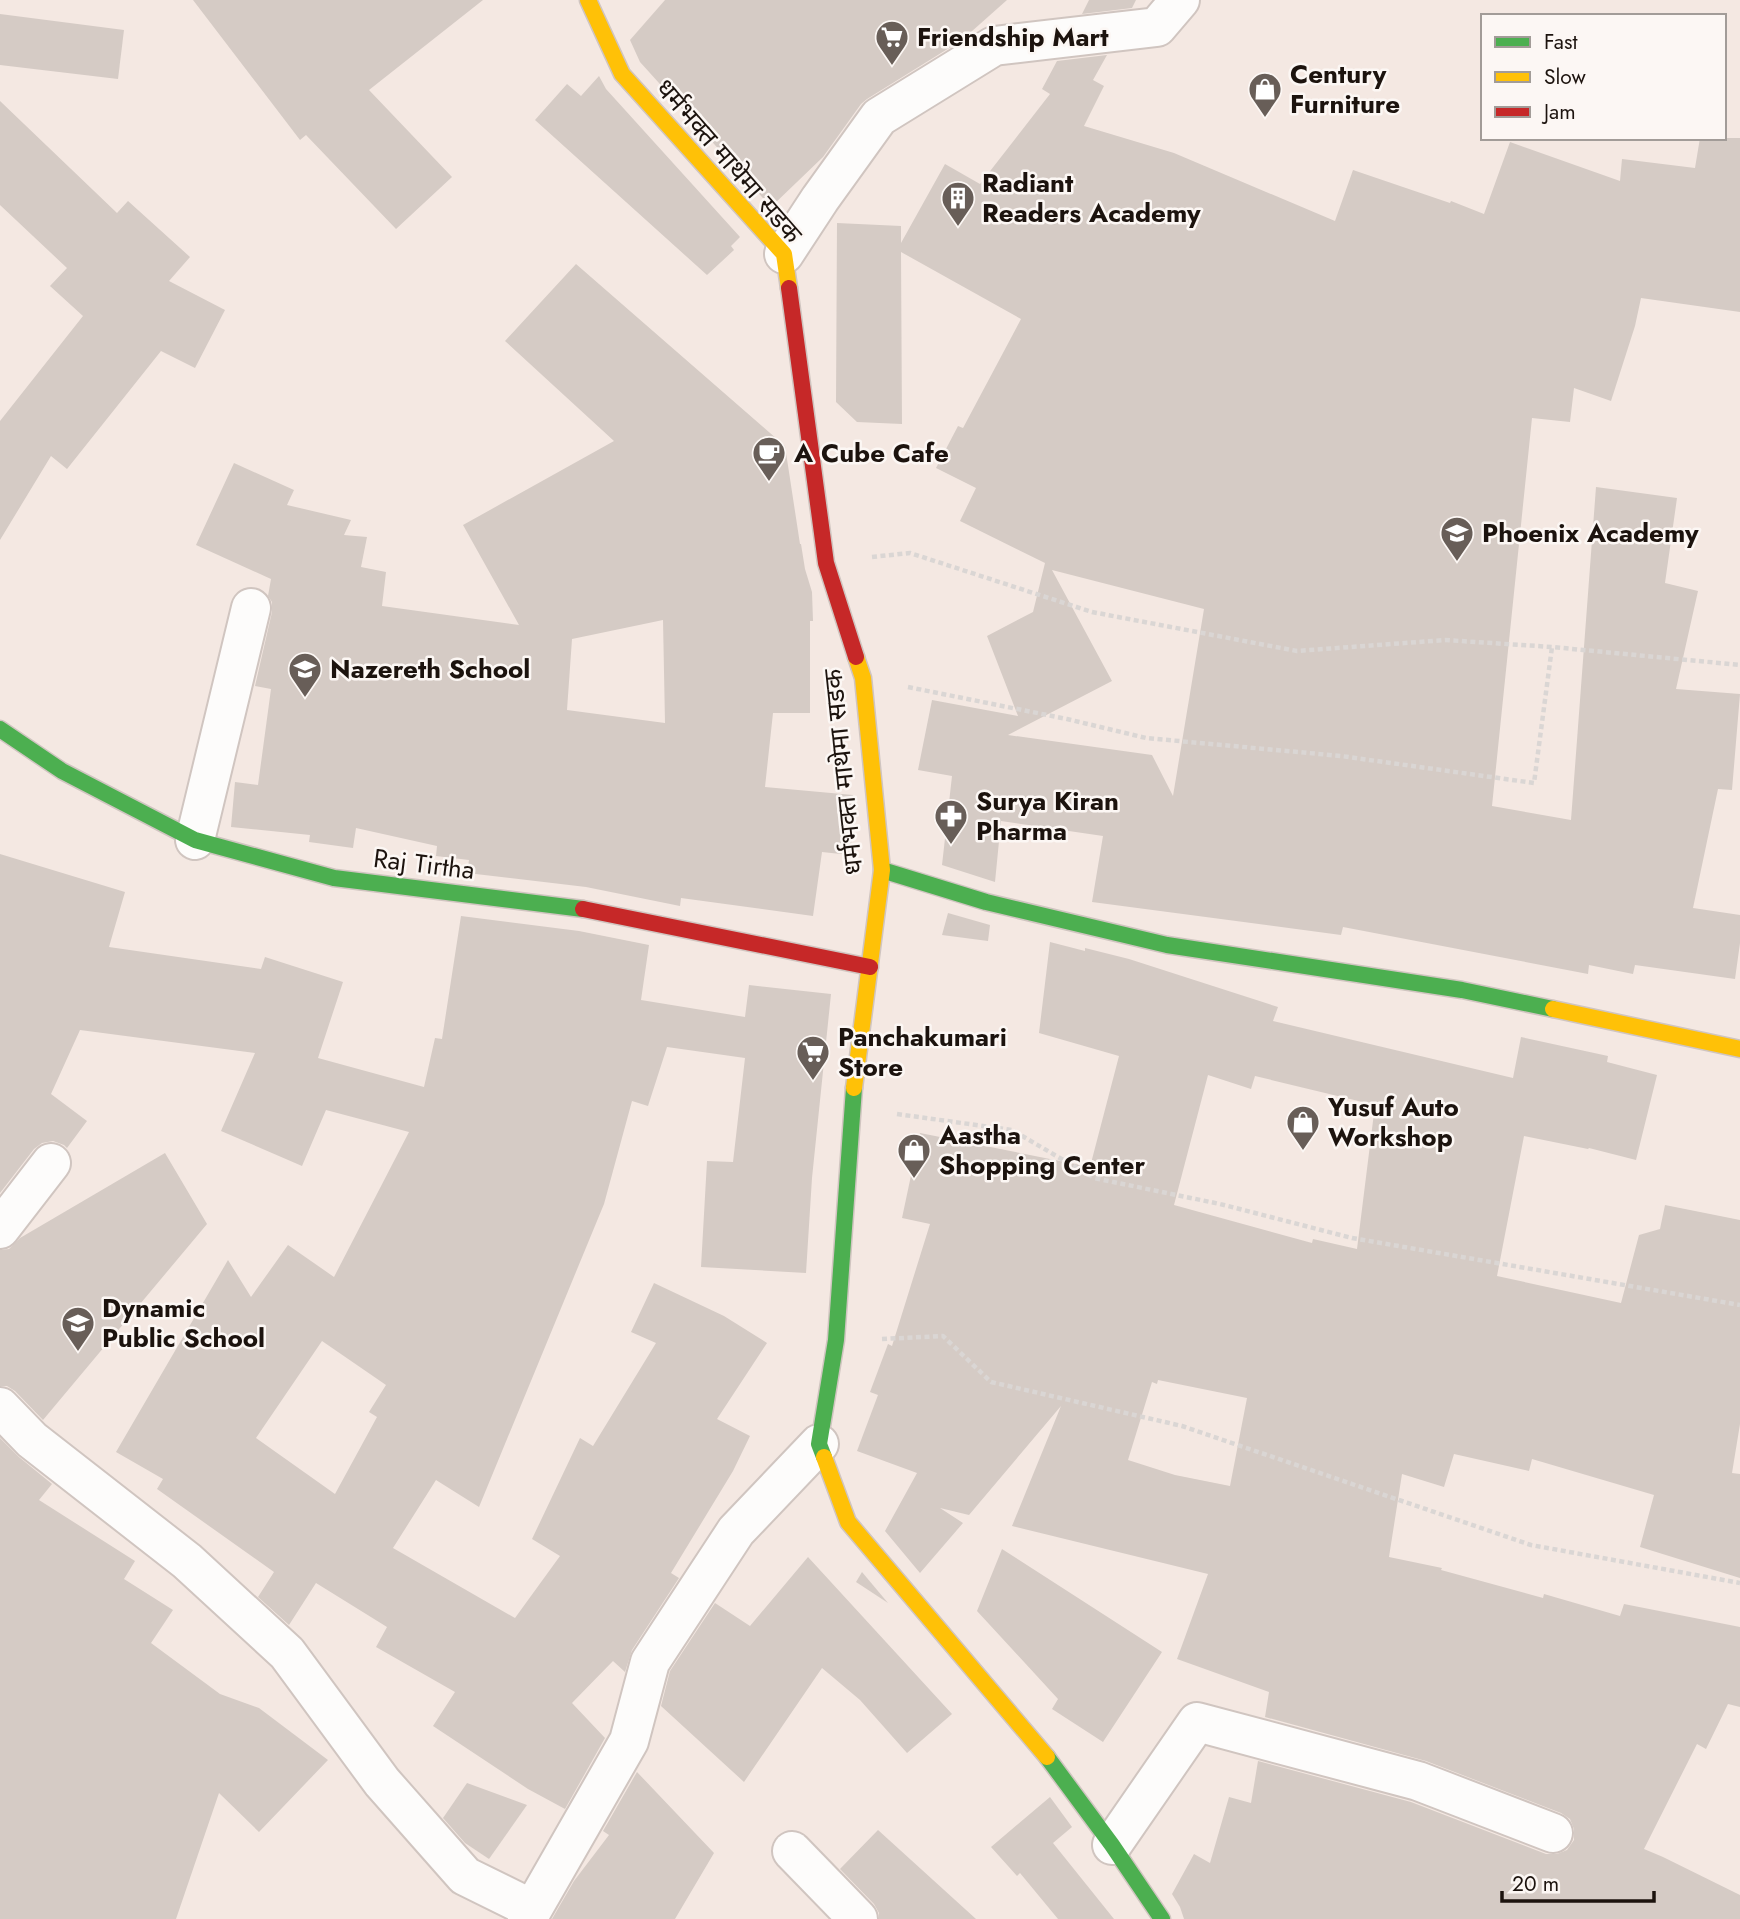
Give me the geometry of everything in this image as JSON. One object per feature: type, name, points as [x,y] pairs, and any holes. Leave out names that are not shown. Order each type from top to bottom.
[{"type":"main road","name":"धर्मभक्त माथेमा सडक","points":[[588,0],[622,74],[784,254],[826,563],[863,678],[882,870],[851,1108],[836,1340],[819,1444]]},
{"type":"main road","name":"Raj Tirtha","points":[[0,729],[62,771],[195,840],[334,878],[583,909],[870,967]]},
{"type":"main road","points":[[882,870],[986,902],[1167,945],[1462,990],[1740,1049]]},
{"type":"main road","points":[[819,1444],[848,1522],[1056,1768],[1162,1919]]},
{"type":"street","points":[[784,254],[878,117],[994,46],[1157,27],[1181,0]]},
{"type":"street","points":[[195,840],[251,608]]},
{"type":"street","points":[[0,1229],[51,1163]]},
{"type":"street","points":[[0,1406],[32,1440],[187,1561],[287,1653],[382,1782],[465,1876],[529,1914],[629,1741],[650,1662],[736,1531],[819,1444]]},
{"type":"street","points":[[1112,1845],[1197,1722],[1418,1781],[1553,1833]]},
{"type":"street","points":[[792,1851],[858,1919]]},
{"type":"path","points":[[826,563],[910,553],[1092,612],[1297,651],[1444,640],[1552,647],[1740,665]]},
{"type":"path","points":[[863,678],[1067,719],[1146,738],[1340,756],[1534,783],[1552,647]]},
{"type":"path","points":[[851,1108],[1012,1130],[1094,1178],[1220,1204],[1352,1238],[1740,1305]]},
{"type":"path","points":[[836,1340],[943,1336],[991,1382],[1182,1426],[1531,1545],[1740,1583]]},
{"type":"building","points":[[193,0],[483,0],[369,90],[452,177],[396,229],[306,135],[300,140]]},
{"type":"building","points":[[665,0],[1007,0],[962,40],[861,104],[823,157],[771,207],[640,62],[630,40]]},
{"type":"building","points":[[1089,0],[1136,0],[1132,8],[1082,14]]},
{"type":"building","points":[[0,14],[124,30],[118,79],[0,65]]},
{"type":"building","points":[[1107,55],[1093,80],[1104,86],[1084,126],[1174,153],[1335,221],[1353,170],[1484,214],[1510,142],[1620,181],[1622,159],[1695,168],[1700,140],[1740,138],[1740,312],[1641,298],[1611,401],[1574,388],[1570,422],[1532,418],[1492,806],[1571,820],[1596,487],[1677,498],[1665,583],[1698,591],[1676,689],[1740,694],[1732,790],[1718,789],[1693,908],[1740,915],[1740,943],[1735,979],[1635,965],[1633,974],[1589,965],[1588,974],[1343,927],[1341,935],[1092,902],[1103,836],[1001,821],[995,882],[942,865],[952,776],[918,770],[932,700],[1018,716],[987,636],[1033,612],[1045,563],[960,521],[976,488],[936,468],[958,426],[963,428],[1021,319],[901,252],[902,424],[857,422],[836,402],[837,223],[901,226],[901,243],[945,164],[980,184],[1050,94],[1042,89],[1057,61]],"holes":[[[1052,570],[1204,609],[1173,796],[1152,755],[1008,735],[1112,681]]]},
{"type":"building","points":[[599,76],[606,89],[740,237],[731,246],[734,250],[707,275],[535,120],[567,84],[581,96]]},
{"type":"building","points":[[0,101],[117,213],[128,201],[190,257],[169,281],[225,310],[195,368],[161,351],[67,469],[51,456],[0,540],[0,421],[83,316],[50,286],[67,268],[0,205]]},
{"type":"building","points":[[576,264],[785,446],[800,544],[812,592],[810,713],[773,713],[765,787],[853,795],[850,855],[822,852],[813,916],[681,898],[680,906],[586,887],[467,873],[469,860],[436,856],[437,846],[356,828],[353,848],[309,842],[310,835],[231,827],[235,782],[258,785],[271,689],[255,686],[272,612],[272,602],[268,596],[271,579],[196,545],[234,463],[294,490],[287,505],[351,520],[344,535],[367,537],[361,567],[386,572],[382,606],[519,625],[463,525],[614,441],[505,341]],"holes":[[[663,620],[665,723],[567,710],[572,639]]]},
{"type":"building","points":[[0,854],[125,892],[109,947],[261,969],[265,957],[343,982],[318,1058],[424,1087],[435,1038],[442,1039],[461,916],[579,931],[649,945],[641,1000],[745,1017],[749,985],[831,994],[812,1178],[806,1273],[701,1267],[707,1161],[733,1162],[745,1058],[667,1047],[648,1106],[632,1101],[604,1204],[479,1507],[436,1480],[393,1548],[515,1618],[560,1556],[532,1539],[580,1438],[593,1446],[656,1343],[631,1332],[654,1283],[724,1316],[767,1343],[717,1419],[750,1436],[733,1471],[671,1573],[679,1578],[632,1650],[625,1672],[613,1661],[572,1703],[605,1738],[565,1809],[528,1789],[433,1726],[455,1692],[376,1647],[387,1627],[316,1583],[289,1625],[258,1597],[274,1572],[157,1489],[163,1479],[116,1452],[228,1260],[251,1297],[288,1245],[334,1277],[409,1132],[326,1110],[302,1166],[221,1131],[255,1053],[80,1030],[51,1094],[87,1121],[67,1148],[53,1141],[42,1143],[34,1149],[0,1193]],"holes":[[[322,1341],[386,1385],[369,1412],[377,1417],[335,1494],[256,1438]]]},
{"type":"building","points":[[948,913],[990,925],[988,941],[942,935]]},
{"type":"building","points":[[1050,942],[1129,959],[1278,1007],[1273,1021],[1513,1078],[1521,1037],[1608,1056],[1607,1062],[1657,1075],[1636,1160],[1524,1136],[1497,1276],[1621,1303],[1639,1235],[1660,1229],[1665,1205],[1740,1220],[1740,1424],[1732,1473],[1740,1474],[1740,1578],[1640,1547],[1654,1495],[1532,1459],[1529,1471],[1454,1454],[1444,1487],[1402,1474],[1389,1557],[1442,1568],[1441,1570],[1543,1598],[1544,1594],[1620,1616],[1624,1604],[1740,1627],[1740,1707],[1728,1704],[1706,1749],[1697,1744],[1644,1849],[1740,1895],[1740,1919],[1184,1919],[1172,1894],[1194,1854],[1210,1863],[1229,1797],[1251,1803],[1258,1761],[1411,1802],[1546,1854],[1567,1850],[1574,1840],[1574,1829],[1570,1819],[1561,1813],[1426,1761],[1265,1717],[1269,1692],[1177,1659],[1208,1574],[1012,1526],[1061,1406],[969,1515],[940,1508],[963,1523],[920,1573],[885,1531],[917,1473],[857,1451],[878,1395],[870,1392],[888,1344],[892,1346],[930,1224],[902,1218],[920,1133],[1090,1167],[1119,1056],[1039,1033]],"holes":[[[1208,1075],[1251,1089],[1255,1076],[1375,1105],[1357,1249],[1313,1239],[1312,1243],[1174,1205]],[[1158,1380],[1247,1398],[1230,1486],[1175,1475],[1128,1460],[1152,1382],[1157,1384]]]},
{"type":"building","points":[[165,1153],[207,1224],[43,1420],[15,1391],[7,1386],[0,1386],[0,1250],[9,1249],[20,1238]]},
{"type":"building","points":[[0,1438],[52,1484],[39,1500],[135,1561],[124,1579],[173,1610],[151,1643],[220,1694],[259,1708],[328,1760],[259,1832],[219,1793],[176,1919],[0,1919]]},
{"type":"building","points":[[1002,1549],[1162,1652],[1103,1742],[1052,1709],[1058,1699],[977,1611]]},
{"type":"building","points":[[808,1557],[952,1714],[907,1753],[860,1700],[822,1668],[744,1782],[661,1706],[670,1671],[715,1603],[750,1626]]},
{"type":"building","points":[[862,1572],[888,1603],[856,1582]]},
{"type":"building","points":[[637,1772],[714,1853],[675,1919],[552,1919],[574,1881],[609,1835],[603,1831]]},
{"type":"building","points":[[467,1783],[527,1805],[489,1859],[465,1843],[443,1818]]},
{"type":"building","points":[[1050,1797],[1072,1827],[1053,1843],[1114,1919],[1058,1919],[1020,1873],[1017,1876],[991,1847]]},
{"type":"building","points":[[878,1830],[976,1919],[879,1919],[874,1904],[840,1869]]},
{"type":"traffic: fast","points":[[0,729],[62,771],[195,840],[334,878],[583,909]]},
{"type":"traffic: fast","points":[[882,870],[986,902],[1167,945],[1462,990],[1553,1009]]},
{"type":"traffic: fast","points":[[824,1457],[819,1444],[836,1340],[854,1088]]},
{"type":"traffic: fast","points":[[1047,1757],[1162,1919]]},
{"type":"traffic: slow","points":[[588,0],[622,74],[784,254],[789,288]]},
{"type":"traffic: slow","points":[[854,1088],[882,870],[863,678],[856,657]]},
{"type":"traffic: slow","points":[[1553,1009],[1740,1049]]},
{"type":"traffic: slow","points":[[824,1457],[848,1522],[1047,1757]]},
{"type":"traffic: jam","points":[[789,288],[826,563],[856,657]]},
{"type":"traffic: jam","points":[[583,909],[870,967]]},
{"type":"place","name":"Friendship Mart","points":[[892,67]]},
{"type":"place","name":"Century Furniture","points":[[1265,119]]},
{"type":"place","name":"Radiant Readers Academy","points":[[958,228]]},
{"type":"place","name":"A Cube Cafe","points":[[769,483]]},
{"type":"place","name":"Phoenix Academy","points":[[1457,563]]},
{"type":"place","name":"Nazereth School","points":[[305,699]]},
{"type":"place","name":"Surya Kiran Pharma","points":[[951,846]]},
{"type":"place","name":"Panchakumari Store","points":[[813,1082]]},
{"type":"place","name":"Yusuf Auto Workshop","points":[[1303,1152]]},
{"type":"place","name":"Aastha Shopping Center","points":[[914,1180]]},
{"type":"place","name":"Dynamic Public School","points":[[78,1353]]}]
